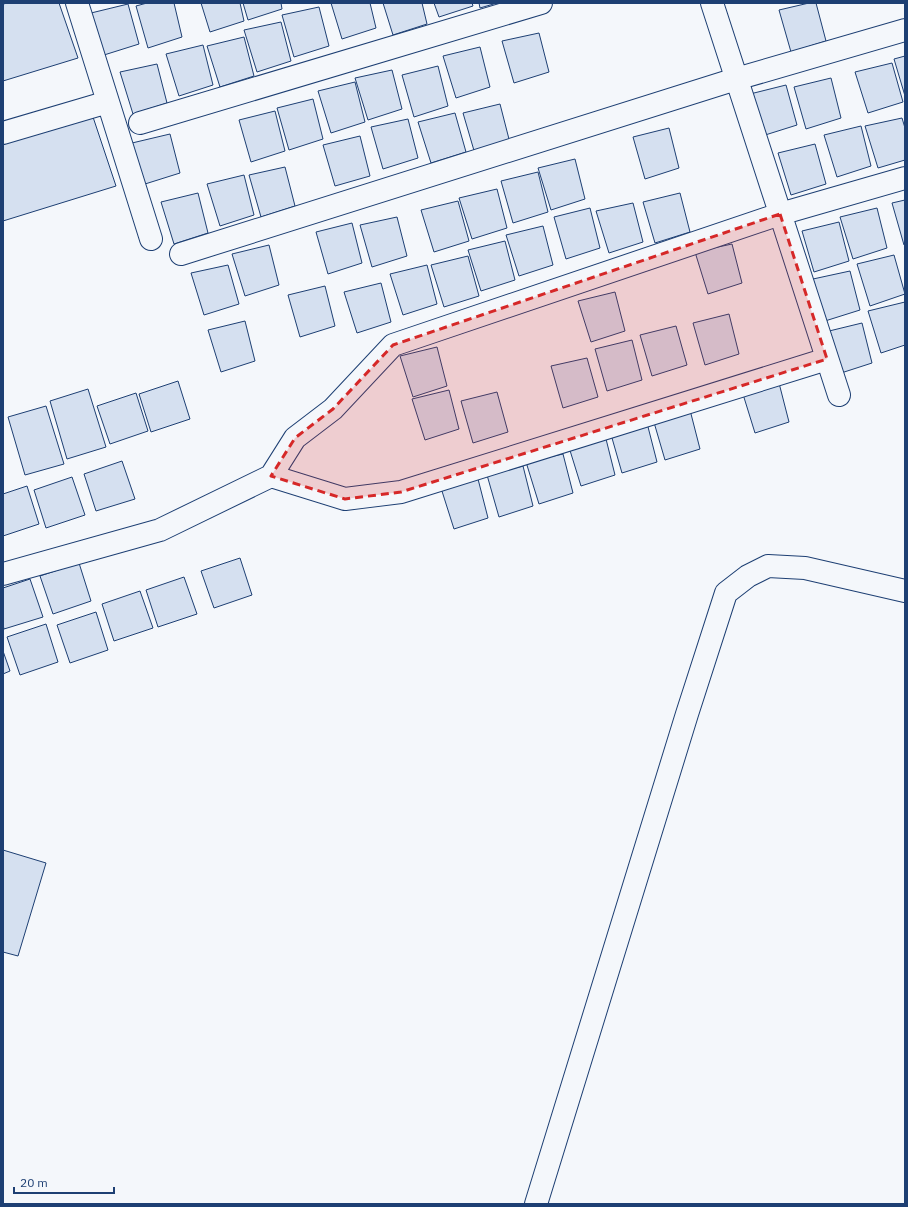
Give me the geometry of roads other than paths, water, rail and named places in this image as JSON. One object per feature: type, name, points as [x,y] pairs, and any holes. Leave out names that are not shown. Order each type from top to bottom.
[{"type":"street","points":[[77,3],[151,238]]},
{"type":"street","points":[[140,123],[541,3]]},
{"type":"street","points":[[712,3],[839,395]]},
{"type":"street","points":[[181,254],[736,78],[905,30]]},
{"type":"street","points":[[3,133],[108,102]]},
{"type":"street","points":[[3,574],[160,530],[271,476],[295,438],[333,408],[393,345],[780,214],[905,178]]},
{"type":"street","points":[[271,476],[344,499],[401,492],[827,359]]},
{"type":"street","points":[[536,1204],[684,721],[726,594],[748,576],[768,566],[805,568],[905,591]]}]
